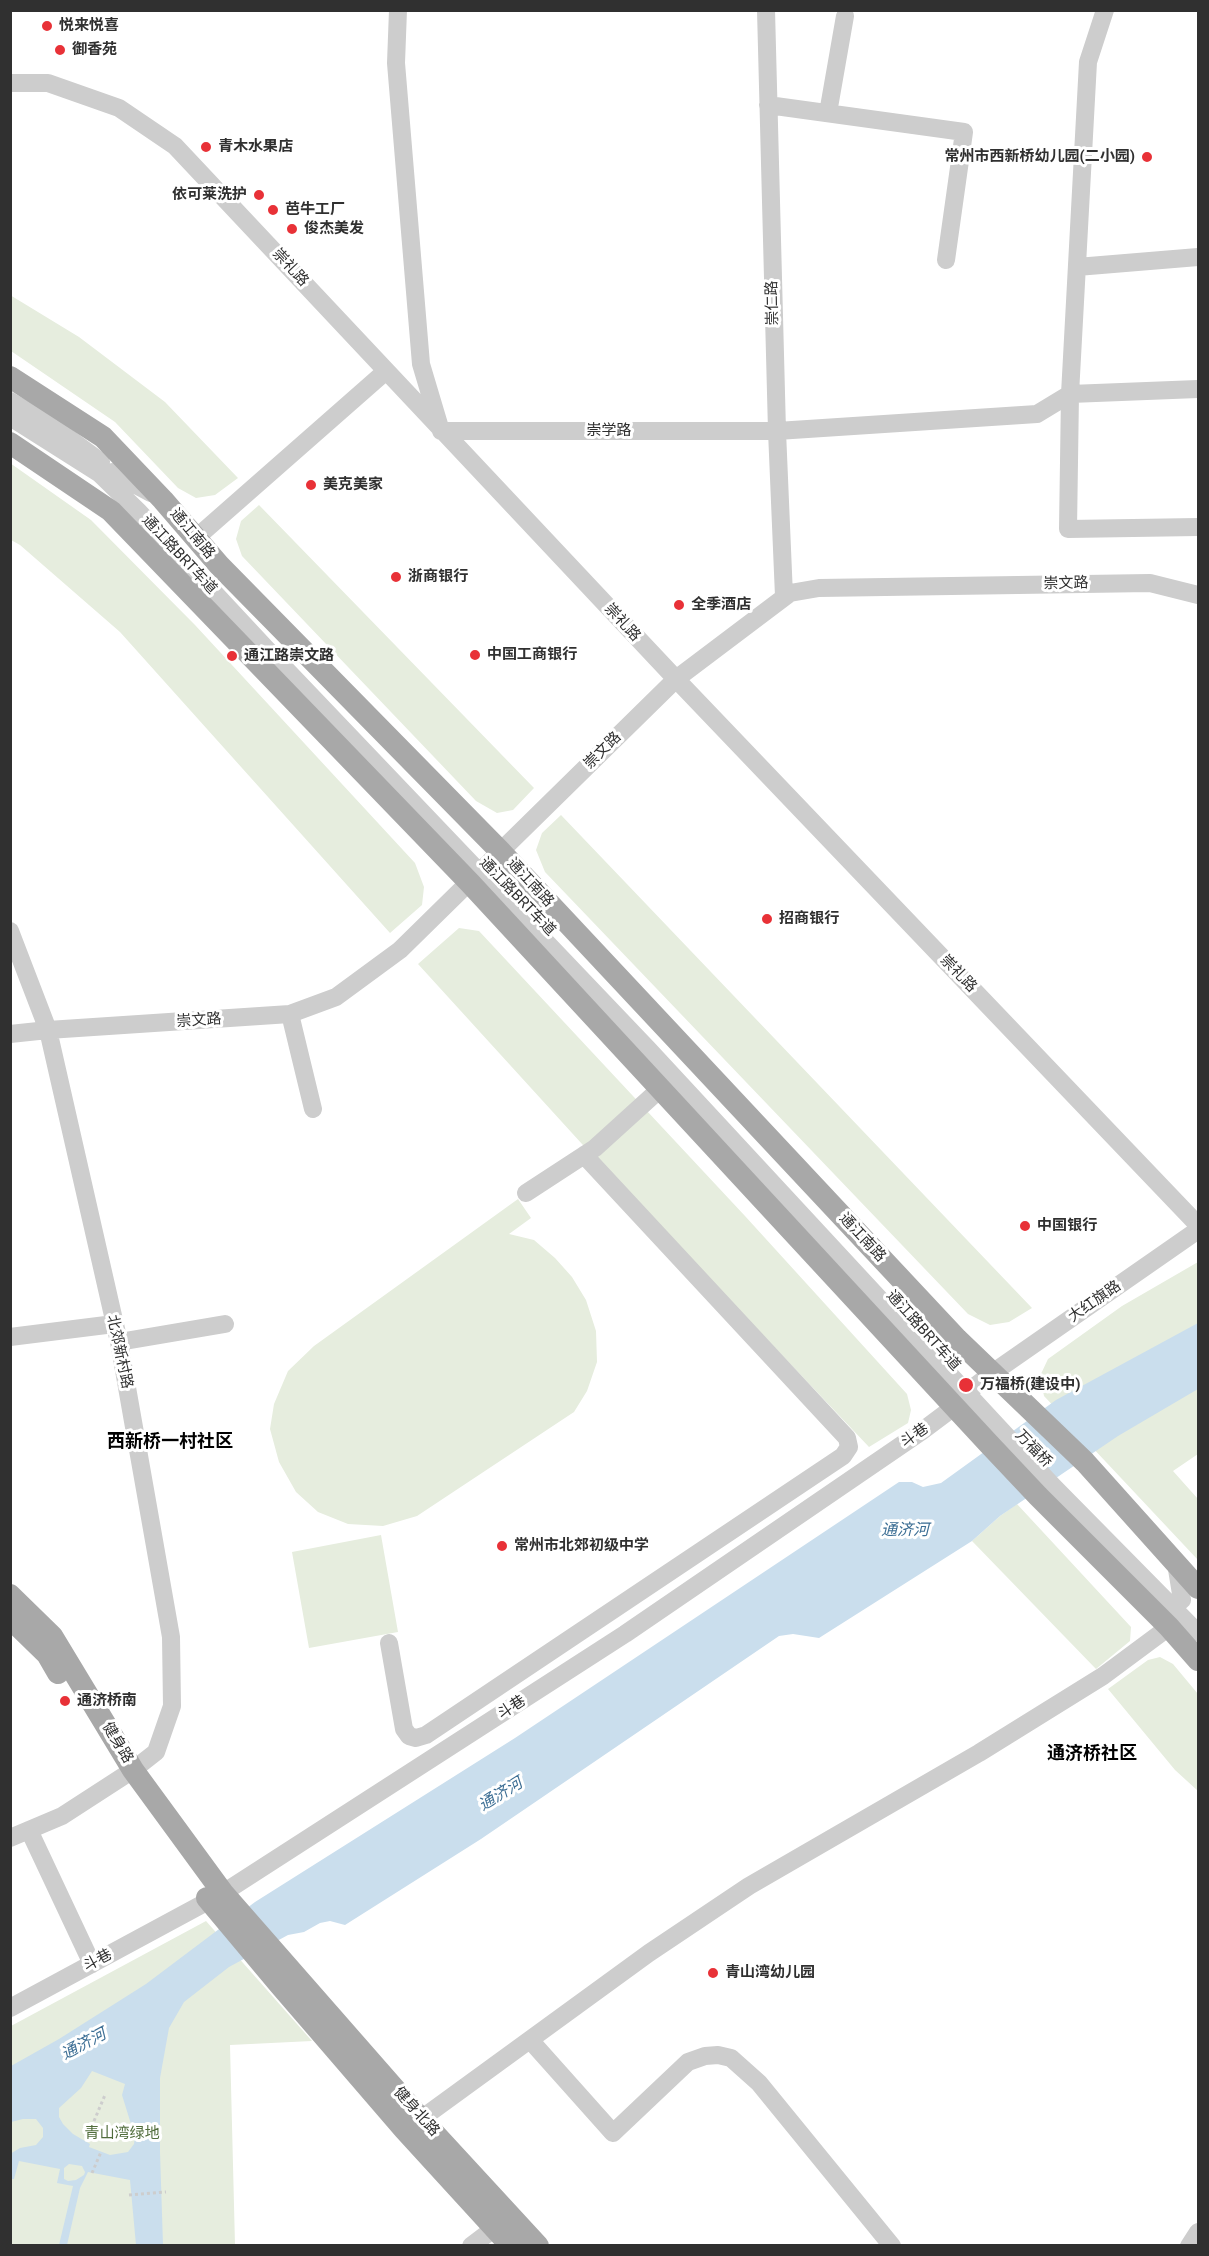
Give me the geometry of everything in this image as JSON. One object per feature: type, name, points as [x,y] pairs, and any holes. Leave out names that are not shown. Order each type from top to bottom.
[{"type":"main road","name":"通江南路","points":[[10,376],[103,437],[163,500],[484,868],[972,1390],[995,1428]]},
{"type":"main road","name":"通江南路","points":[[10,443],[111,511],[484,868],[660,1089],[972,1390],[1032,1411]]},
{"type":"main road","name":"万福桥","points":[[1032,1411],[1085,1462],[1176,1563],[1190,1594]]},
{"type":"main road","name":"万福桥","points":[[995,1428],[1052,1488]]},
{"type":"main road","points":[[1052,1488],[1198,1660]]},
{"type":"main road","name":"健身路","points":[[10,1595],[52,1636],[127,1774]]},
{"type":"main road","name":"健身路","points":[[10,1618],[47,1654],[127,1774],[216,1897],[287,1981]]},
{"type":"main road","name":"健身北路","points":[[287,1981],[421,2119],[502,2222],[511,2246]]},
{"type":"main road","name":"健身北路","points":[[287,1981],[404,2129],[502,2222],[537,2246]]},
{"type":"street","points":[[398,10],[396,63],[422,364],[441,431]]},
{"type":"street","name":"崇仁路","points":[[766,10],[777,431],[784,596]]},
{"type":"street","points":[[1105,10],[1088,62],[1070,394],[1068,529],[1198,526]]},
{"type":"street","points":[[828,113],[845,16]]},
{"type":"street","name":"崇礼路","points":[[10,83],[48,83],[119,108],[176,146],[441,431],[1198,1226]]},
{"type":"street","points":[[768,105],[964,132],[946,260]]},
{"type":"street","points":[[1077,267],[1198,257]]},
{"type":"street","points":[[196,538],[386,371]]},
{"type":"street","points":[[1070,394],[1198,389]]},
{"type":"street","name":"崇学路","points":[[441,431],[777,431],[1037,414],[1070,394]]},
{"type":"street","name":"通江路BRT车道","points":[[10,401],[51,425],[112,472],[228,591],[648,1049],[972,1390],[995,1428]]},
{"type":"street","name":"通江路BRT车道","points":[[10,417],[100,474],[484,868]]},
{"type":"street","points":[[10,427],[68,481]]},
{"type":"street","points":[[112,472],[163,500]]},
{"type":"street","name":"崇文路","points":[[10,1034],[290,1014],[336,997],[400,950],[676,679],[790,592],[819,588],[1150,583],[1198,595]]},
{"type":"street","name":"北郊新村路","points":[[10,931],[48,1030],[119,1342],[171,1637],[172,1706],[156,1752],[127,1774],[62,1816],[10,1838]]},
{"type":"street","points":[[290,1014],[313,1109]]},
{"type":"street","points":[[526,1193],[595,1148],[660,1089]]},
{"type":"street","points":[[389,1643],[404,1729],[409,1736],[416,1738],[426,1735],[843,1456],[849,1447],[848,1438],[584,1155]]},
{"type":"street","name":"大红旗路","points":[[972,1390],[1198,1230]]},
{"type":"street","points":[[10,1337],[114,1324]]},
{"type":"street","points":[[119,1342],[225,1324]]},
{"type":"street","name":"斗巷","points":[[10,2008],[216,1897],[625,1634],[972,1390]]},
{"type":"street","name":"万福桥","points":[[995,1428],[1052,1488]]},
{"type":"street","points":[[1052,1488],[1190,1594],[1198,1617]]},
{"type":"street","points":[[1052,1488],[1198,1633]]},
{"type":"street","points":[[421,2119],[649,1953],[749,1886],[988,1748],[1103,1676],[1169,1626]]},
{"type":"street","points":[[29,1830],[92,1964]]},
{"type":"street","points":[[530,2040],[613,2133],[688,2062],[705,2056],[718,2055],[731,2058],[759,2083],[892,2246]]},
{"type":"street","points":[[471,2246],[502,2222]]},
{"type":"street","points":[[1189,2246],[1198,2232]]},
{"type":"path","points":[[94,2121],[105,2095]]},
{"type":"path","points":[[92,2173],[101,2152]]},
{"type":"path","points":[[129,2195],[166,2192]]},
{"type":"green space","points":[[10,295],[79,337],[165,402],[238,478],[215,495],[196,498],[178,488],[115,422],[11,351]]},
{"type":"green space","points":[[10,463],[91,520],[195,625],[415,863],[424,887],[422,905],[390,933],[120,632],[20,545],[11,540]]},
{"type":"green space","points":[[259,505],[534,788],[513,810],[497,813],[476,801],[242,556],[236,539],[241,521]]},
{"type":"green space","points":[[561,815],[1032,1308],[1009,1322],[990,1325],[968,1314],[545,872],[536,850],[542,833]]},
{"type":"green space","points":[[459,928],[479,931],[745,1216],[907,1394],[911,1410],[908,1423],[869,1447],[582,1144],[418,964]]},
{"type":"green space","points":[[518,1199],[531,1218],[509,1234],[534,1240],[555,1258],[572,1277],[586,1300],[596,1331],[597,1362],[587,1391],[574,1412],[417,1516],[383,1526],[348,1524],[318,1512],[296,1492],[279,1462],[270,1429],[274,1404],[288,1371],[314,1346]]},
{"type":"green space","points":[[1198,1262],[1198,1454],[1173,1471],[1198,1499],[1198,1560],[1044,1396],[1040,1376],[1048,1359],[1122,1306]]},
{"type":"green space","points":[[1017,1504],[1131,1627],[1130,1641],[1096,1669],[972,1541]]},
{"type":"green space","points":[[381,1535],[398,1632],[309,1648],[292,1552]]},
{"type":"green space","points":[[1160,1657],[1173,1664],[1198,1694],[1198,1791],[1175,1770],[1108,1689],[1148,1660]]},
{"type":"green space","name":"青山湾绿地","points":[[206,1921],[312,2041],[230,2045],[235,2245],[11,2246],[11,2026]]},
{"type":"water","name":"通济河","points":[[1198,1323],[1198,1389],[1118,1436],[1000,1516],[972,1541],[819,1638],[793,1634],[779,1636],[481,1839],[345,1925],[330,1921],[320,1923],[304,1932],[288,1935],[229,1967],[184,2002],[169,2028],[160,2078],[163,2245],[136,2245],[130,2180],[88,2172],[80,2188],[67,2245],[59,2245],[73,2186],[57,2183],[60,2169],[19,2161],[14,2179],[11,2179],[10,2154],[20,2148],[36,2145],[43,2137],[43,2128],[36,2119],[11,2122],[11,2066],[59,2039],[146,1984],[255,1902],[515,1738],[899,1482],[912,1482],[923,1487],[941,1483],[1056,1400]],"holes":[[[92,2071],[125,2084],[122,2095],[135,2137],[134,2144],[128,2152],[110,2155],[89,2147],[90,2144],[73,2134],[59,2117],[59,2108],[81,2088]],[[69,2164],[82,2166],[84,2175],[76,2180],[64,2179],[64,2168]]]},
{"type":"place","name":"悦来悦喜","points":[[47,26]]},
{"type":"place","name":"御香苑","points":[[60,50]]},
{"type":"place","name":"青木水果店","points":[[206,147]]},
{"type":"place","name":"常州市西新桥幼儿园(二小园)","points":[[1147,157]]},
{"type":"place","name":"依可莱洗护","points":[[259,195]]},
{"type":"place","name":"芭牛工厂","points":[[273,210]]},
{"type":"place","name":"俊杰美发","points":[[292,229]]},
{"type":"place","name":"美克美家","points":[[311,485]]},
{"type":"place","name":"浙商银行","points":[[396,577]]},
{"type":"place","name":"全季酒店","points":[[679,605]]},
{"type":"place","name":"中国工商银行","points":[[475,655]]},
{"type":"place","name":"通江路崇文路","points":[[232,656]]},
{"type":"place","name":"招商银行","points":[[767,919]]},
{"type":"place","name":"中国银行","points":[[1025,1226]]},
{"type":"place","name":"万福桥(建设中)","points":[[966,1385]]},
{"type":"place","name":"常州市北郊初级中学","points":[[502,1546]]},
{"type":"place","name":"通济桥南","points":[[65,1701]]},
{"type":"place","name":"青山湾幼儿园","points":[[713,1973]]},
{"type":"district","name":"西新桥一村社区","points":[[170,1442]]},
{"type":"district","name":"通济桥社区","points":[[1092,1754]]}]
